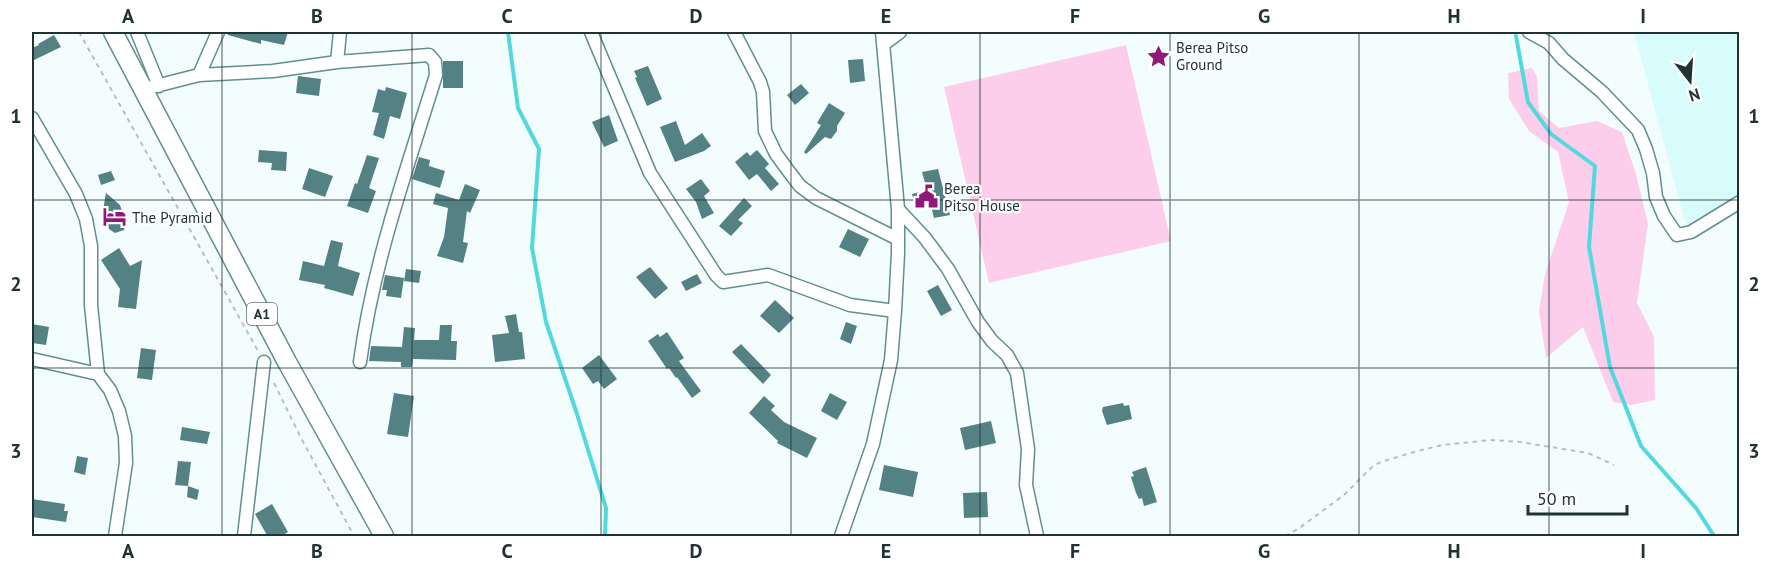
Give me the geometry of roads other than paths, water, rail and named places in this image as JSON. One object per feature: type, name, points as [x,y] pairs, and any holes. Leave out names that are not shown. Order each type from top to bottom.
[{"type":"main road","name":"A1","points":[[113,32],[152,88],[287,362],[384,537]]},
{"type":"street","points":[[137,32],[152,88],[199,75],[273,71],[337,62],[429,55],[435,62],[436,75],[389,224],[372,288],[360,362]]},
{"type":"street","points":[[199,75],[218,32]]},
{"type":"street","points":[[337,62],[340,32]]},
{"type":"street","points":[[591,32],[650,173],[716,275],[723,282],[768,275],[850,305],[895,311]]},
{"type":"street","points":[[734,32],[760,82],[763,92],[765,131],[776,154],[800,186],[816,198],[898,239]]},
{"type":"street","points":[[841,537],[873,444],[891,360],[898,209],[883,38],[900,32]]},
{"type":"street","points":[[1529,32],[1550,37],[1563,59],[1602,92],[1638,130],[1648,157],[1656,197],[1664,216],[1677,235],[1691,232],[1740,202]]},
{"type":"street","points":[[32,118],[76,194],[86,219],[91,246],[91,305],[98,374],[110,390],[119,411],[125,436],[126,463],[115,537]]},
{"type":"street","points":[[898,209],[925,238],[942,261],[985,332],[1007,356],[1017,373],[1028,448],[1026,485],[1037,537]]},
{"type":"street","points":[[32,359],[98,374]]},
{"type":"street","points":[[244,537],[264,362]]},
{"type":"waterway","points":[[508,32],[518,108],[539,149],[532,248],[546,322],[606,508],[605,536]]},
{"type":"waterway","points":[[1516,36],[1528,102],[1551,134],[1595,166],[1589,247],[1610,367],[1641,446],[1696,508],[1714,536]]},
{"type":"place","name":"Berea Pitso Ground","points":[[1158,56]]},
{"type":"place","name":"Berea Pitso House","points":[[926,197]]},
{"type":"place","name":"The Pyramid","points":[[114,217]]}]
